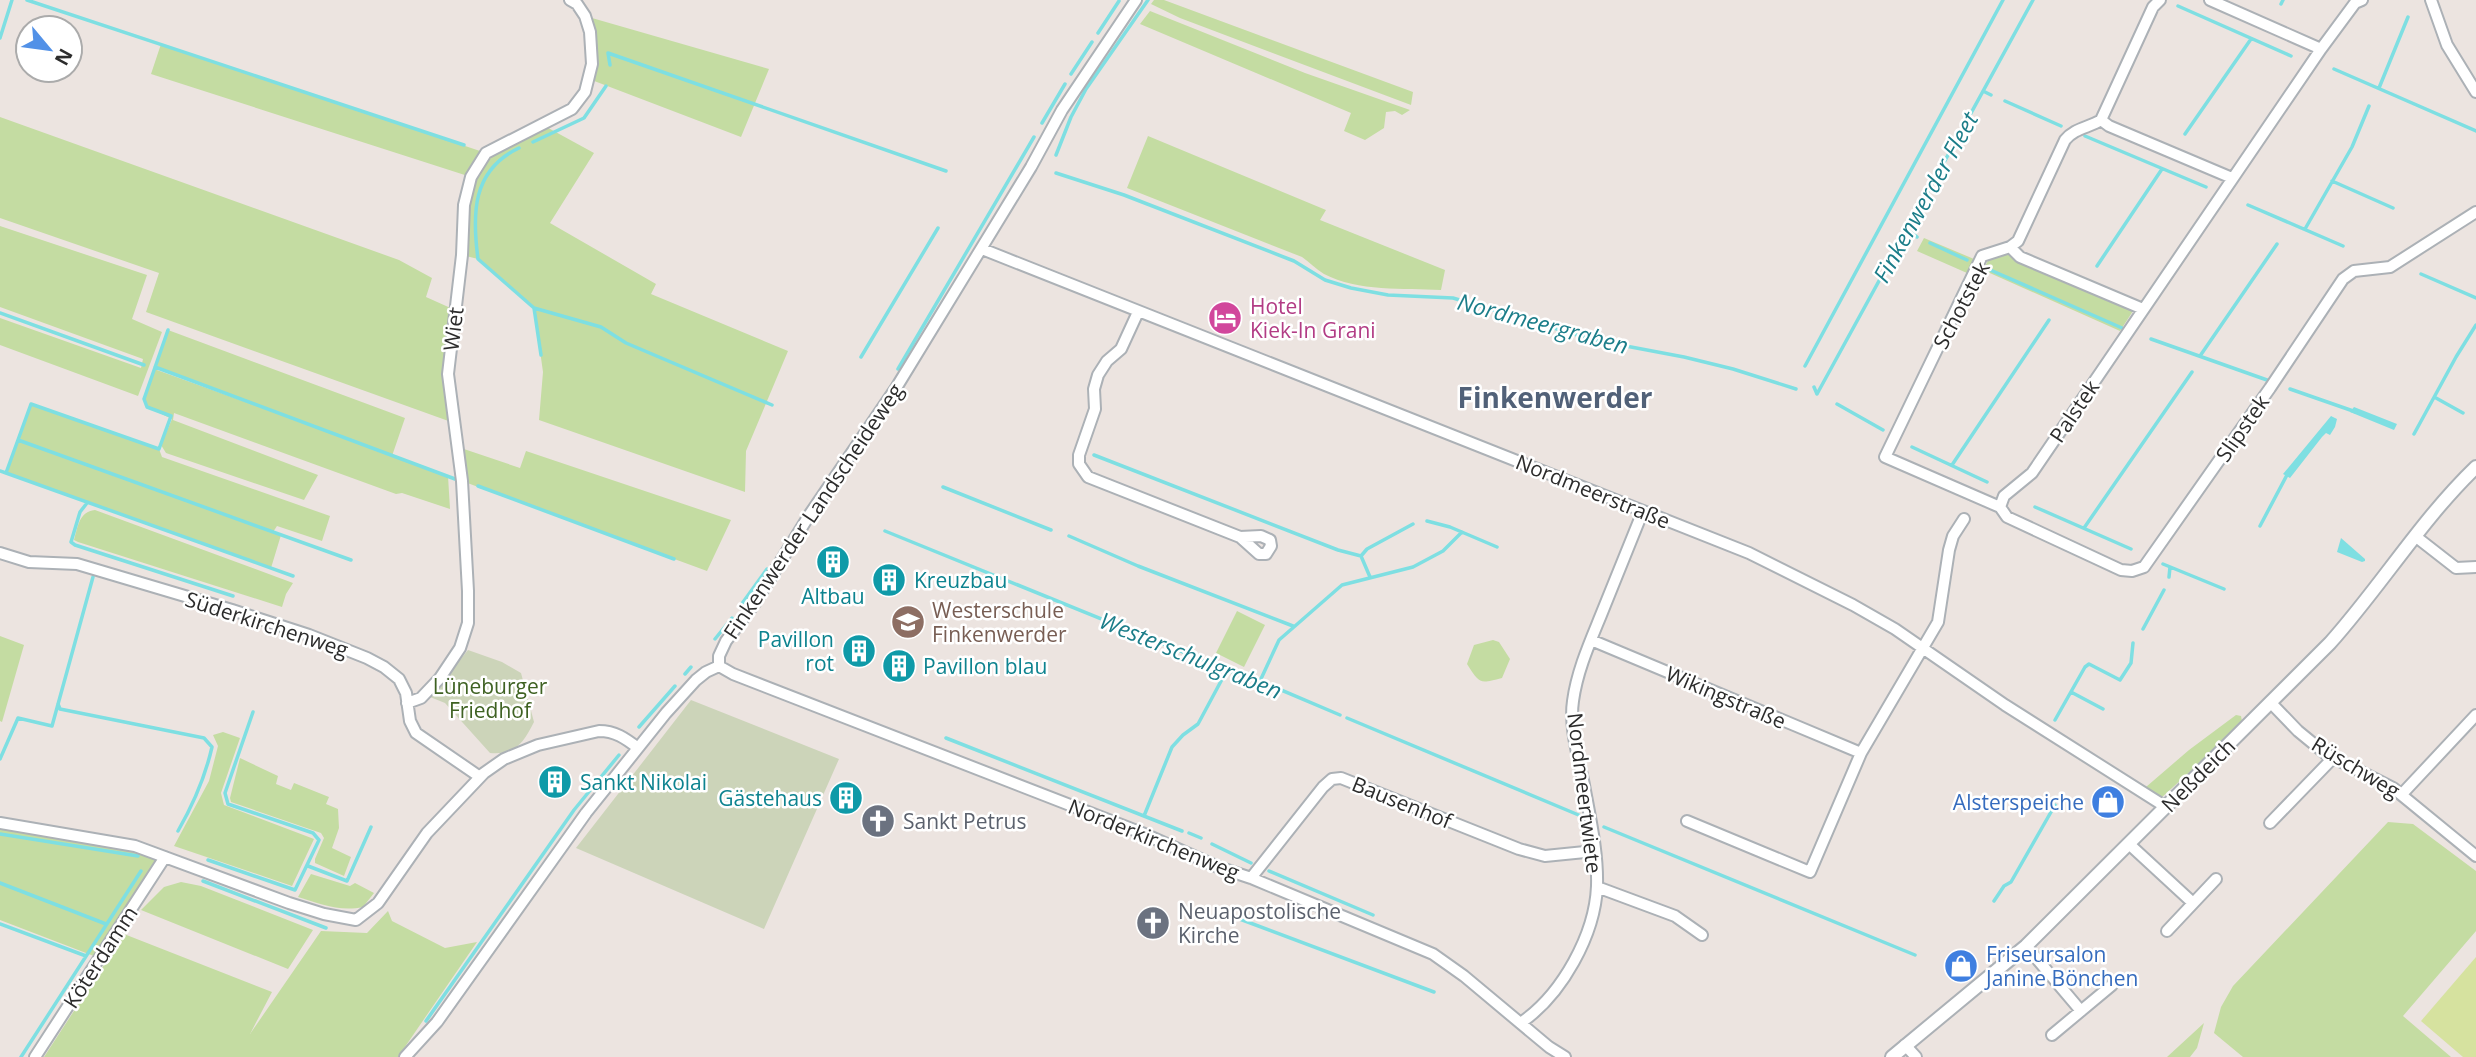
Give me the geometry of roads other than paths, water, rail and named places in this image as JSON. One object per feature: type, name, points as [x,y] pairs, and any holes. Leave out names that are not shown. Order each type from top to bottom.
[{"type":"street","name":"Wiet","points":[[407,703],[421,698],[440,678],[460,648],[468,623],[462,481],[448,374],[462,256],[464,205],[471,177],[486,153],[572,109],[585,92],[592,64],[590,32],[585,16],[577,4],[570,0]]},
{"type":"street","name":"Finkenwerder Landscheideweg","points":[[405,1057],[437,1022],[586,813],[638,748],[695,680],[719,666],[719,656],[726,641],[755,603],[810,514],[896,388],[1062,110],[1136,0]]},
{"type":"street","points":[[2160,0],[2153,7],[2101,120],[2109,126],[2232,178]]},
{"type":"street","points":[[2210,0],[2321,49]]},
{"type":"street","name":"Palstek","points":[[2000,507],[2004,496],[2032,472],[2321,49],[2355,3],[2362,0]]},
{"type":"street","points":[[2431,0],[2447,45],[2476,92]]},
{"type":"street","name":"Schotstek","points":[[2000,507],[1885,457],[1982,256],[2010,247],[2018,241],[2065,140],[2071,132],[2101,120]]},
{"type":"street","name":"Slipstek","points":[[2000,507],[2007,517],[2121,570],[2132,571],[2144,567],[2343,279],[2354,271],[2390,267],[2476,212]]},
{"type":"street","points":[[2010,247],[2020,257],[2143,309]]},
{"type":"street","name":"Nordmeerstraße","points":[[982,248],[1749,553],[1853,605],[2166,807]]},
{"type":"street","points":[[1138,312],[1121,349],[1107,361],[1098,375],[1094,389],[1095,409],[1079,455],[1082,471],[1088,477],[1240,537]]},
{"type":"street","name":"Neßdeich","points":[[1892,1057],[2026,946],[2271,703],[2347,623],[2435,509],[2476,467]]},
{"type":"street","name":"Nordmeertwiete","points":[[1522,1022],[1537,1012],[1567,974],[1587,932],[1597,887],[1595,851],[1574,734],[1573,703],[1591,640],[1643,511]]},
{"type":"street","points":[[1687,821],[1810,872],[1861,753],[1938,622],[1949,550],[1953,536],[1964,519]]},
{"type":"street","points":[[2415,536],[2456,568],[2476,567]]},
{"type":"street","name":"Süderkirchenweg","points":[[0,554],[29,562],[77,564],[309,635],[367,658],[391,671],[403,685],[410,721],[416,733],[480,777]]},
{"type":"street","name":"Wikingstraße","points":[[1591,640],[1861,753]]},
{"type":"street","name":"Norderkirchenweg","points":[[719,666],[733,674],[1142,833],[1218,867],[1251,878],[1433,954],[1465,976],[1565,1057]]},
{"type":"street","name":"Rüschweg","points":[[2271,703],[2310,742],[2333,758],[2402,794],[2476,856]]},
{"type":"street","points":[[2402,794],[2476,715]]},
{"type":"street","points":[[0,823],[135,846],[289,903],[356,920],[378,904],[427,833],[480,777],[504,759],[538,745],[599,731],[609,731],[621,736],[638,748]]},
{"type":"street","points":[[2270,823],[2333,758]]},
{"type":"street","name":"Bausenhof","points":[[1251,878],[1323,788],[1332,779],[1340,778],[1519,849],[1545,856],[1595,851]]},
{"type":"street","points":[[2129,844],[2193,903]]},
{"type":"street","name":"Köterdamm","points":[[35,1057],[165,857]]},
{"type":"street","points":[[2167,931],[2216,878]]},
{"type":"street","points":[[1597,887],[1675,916],[1702,935]]},
{"type":"street","points":[[2026,946],[2081,1011]]},
{"type":"street","points":[[2052,1035],[2112,985]]},
{"type":"street","points":[[1905,1045],[1916,1057]]},
{"type":"water","points":[[2354,407],[2397,424],[2394,430],[2350,412]]},
{"type":"water","points":[[2331,416],[2337,419],[2330,435],[2326,433],[2322,437],[2290,478],[2283,474]]},
{"type":"water","points":[[2341,538],[2365,559],[2365,561],[2337,552]]},
{"type":"waterway","points":[[0,38],[12,0]]},
{"type":"waterway","points":[[27,0],[464,145]]},
{"type":"waterway","points":[[1056,155],[1086,89],[1148,0]]},
{"type":"waterway","points":[[1805,366],[2003,0]]},
{"type":"waterway","name":"Finkenwerder Fleet","points":[[1817,394],[2033,0]]},
{"type":"waterway","points":[[2281,4],[2283,0]]},
{"type":"waterway","points":[[1098,33],[1119,1]]},
{"type":"waterway","points":[[2178,6],[2291,56]]},
{"type":"waterway","points":[[2379,88],[2408,17]]},
{"type":"waterway","points":[[2185,134],[2251,39]]},
{"type":"waterway","points":[[1071,74],[1092,42]]},
{"type":"waterway","points":[[610,65],[608,53],[946,171]]},
{"type":"waterway","points":[[2334,69],[2476,131]]},
{"type":"waterway","points":[[1042,123],[1065,84]]},
{"type":"waterway","points":[[533,142],[584,118],[606,86]]},
{"type":"waterway","points":[[1983,91],[1991,95]]},
{"type":"waterway","points":[[2005,101],[2061,126]]},
{"type":"waterway","points":[[2305,229],[2352,147],[2369,106]]},
{"type":"waterway","points":[[2085,136],[2206,187]]},
{"type":"waterway","points":[[898,369],[1034,137]]},
{"type":"waterway","points":[[519,148],[503,157],[484,181],[476,210],[476,242],[478,259],[534,308],[541,355]]},
{"type":"waterway","points":[[2097,266],[2162,169]]},
{"type":"waterway","name":"Nordmeergraben","points":[[1056,173],[1124,195],[1294,261],[1325,280],[1351,288],[1388,295],[1453,298],[1594,340],[1684,357],[1796,389]]},
{"type":"waterway","points":[[2332,181],[2393,208]]},
{"type":"waterway","points":[[2248,205],[2343,246]]},
{"type":"waterway","points":[[861,357],[938,228]]},
{"type":"waterway","points":[[1907,230],[1917,237]]},
{"type":"waterway","points":[[1930,243],[1967,260]]},
{"type":"waterway","points":[[2200,356],[2277,244]]},
{"type":"waterway","points":[[1988,269],[2122,328]]},
{"type":"waterway","points":[[2421,274],[2476,298]]},
{"type":"waterway","points":[[534,308],[601,327],[626,343],[772,405]]},
{"type":"waterway","points":[[0,313],[144,365]]},
{"type":"waterway","points":[[1952,465],[2049,320]]},
{"type":"waterway","points":[[2414,434],[2476,325]]},
{"type":"waterway","points":[[0,471],[6,473],[31,404],[159,449],[171,416],[147,407],[144,399],[168,330]]},
{"type":"waterway","points":[[2151,339],[2267,380]]},
{"type":"waterway","points":[[155,367],[455,479]]},
{"type":"waterway","points":[[2084,528],[2192,372]]},
{"type":"waterway","name":"Finkenwerder Fleet","points":[[1814,387],[1817,394]]},
{"type":"waterway","points":[[2290,389],[2356,412]]},
{"type":"waterway","points":[[2436,398],[2463,413]]},
{"type":"waterway","name":"Nordmeergraben","points":[[1837,404],[1883,430]]},
{"type":"waterway","points":[[18,440],[351,560]]},
{"type":"waterway","name":"Nordmeergraben","points":[[1912,447],[1987,482]]},
{"type":"waterway","points":[[1094,455],[1338,550],[1361,556]]},
{"type":"waterway","points":[[6,473],[293,576]]},
{"type":"waterway","points":[[2260,526],[2288,473]]},
{"type":"waterway","points":[[478,486],[674,559]]},
{"type":"waterway","points":[[943,487],[1051,530]]},
{"type":"waterway","points":[[87,503],[80,512],[71,542],[75,545],[233,596]]},
{"type":"waterway","name":"Nordmeergraben","points":[[2035,507],[2131,549]]},
{"type":"waterway","points":[[1427,521],[1450,527],[1497,547]]},
{"type":"waterway","points":[[1370,577],[1361,556],[1367,549],[1413,524]]},
{"type":"waterway","name":"Westerschulgraben","points":[[885,531],[1340,715]]},
{"type":"waterway","points":[[1260,681],[1279,640],[1342,585],[1413,567],[1443,551],[1462,532]]},
{"type":"waterway","points":[[1069,536],[1138,566],[1293,626]]},
{"type":"waterway","points":[[2163,564],[2224,589]]},
{"type":"waterway","points":[[2169,577],[2170,567]]},
{"type":"waterway","points":[[741,605],[767,569]]},
{"type":"waterway","points":[[0,759],[18,718],[52,726],[93,577]]},
{"type":"waterway","points":[[2143,629],[2164,590]]},
{"type":"waterway","points":[[715,639],[732,618]]},
{"type":"waterway","points":[[2055,720],[2089,664],[2120,680],[2131,663],[2133,643]]},
{"type":"waterway","points":[[685,674],[691,667]]},
{"type":"waterway","points":[[1144,816],[1172,747],[1198,724],[1227,670]]},
{"type":"waterway","points":[[639,727],[675,686]]},
{"type":"waterway","points":[[2071,692],[2103,709]]},
{"type":"waterway","points":[[58,704],[60,709],[204,738],[212,747],[209,758],[198,790],[178,831]]},
{"type":"waterway","points":[[208,860],[295,890],[319,840],[313,833],[228,804],[225,793],[253,712]]},
{"type":"waterway","name":"Westerschulgraben","points":[[1347,718],[1581,816]]},
{"type":"waterway","points":[[946,738],[1182,831]]},
{"type":"waterway","points":[[426,1021],[574,810],[619,755]]},
{"type":"waterway","points":[[1994,901],[2004,886],[2011,882],[2055,805]]},
{"type":"waterway","points":[[308,866],[347,881],[371,827]]},
{"type":"waterway","points":[[1604,827],[1915,955]]},
{"type":"waterway","points":[[1189,833],[1201,838]]},
{"type":"waterway","points":[[0,834],[138,856]]},
{"type":"waterway","points":[[1212,844],[1251,863]]},
{"type":"waterway","points":[[21,1057],[141,871]]},
{"type":"waterway","points":[[1269,871],[1373,915]]},
{"type":"waterway","points":[[203,881],[326,928]]},
{"type":"waterway","points":[[0,883],[106,924]]},
{"type":"waterway","points":[[1237,918],[1434,992]]},
{"type":"waterway","points":[[0,924],[86,956]]},
{"type":"place","name":"Hotel Kiek-In Grani","points":[[1225,318]]},
{"type":"place","name":"Altbau","points":[[833,562]]},
{"type":"place","name":"Kreuzbau","points":[[889,580]]},
{"type":"place","name":"Westerschule Finkenwerder","points":[[908,622]]},
{"type":"place","name":"Pavillon rot","points":[[859,651]]},
{"type":"place","name":"Pavillon blau","points":[[899,666]]},
{"type":"place","name":"Sankt Nikolai","points":[[555,782]]},
{"type":"place","name":"Gästehaus","points":[[846,798]]},
{"type":"place","name":"Alsterspeiche","points":[[2108,802]]},
{"type":"place","name":"Sankt Petrus","points":[[878,821]]},
{"type":"place","name":"Neuapostolische Kirche","points":[[1153,923]]},
{"type":"place","name":"Friseursalon Janine Bönchen","points":[[1961,966]]},
{"type":"district","name":"Finkenwerder","points":[[1555,397]]},
{"type":"park label","name":"Lüneburger Friedhof","points":[[490,698]]}]
